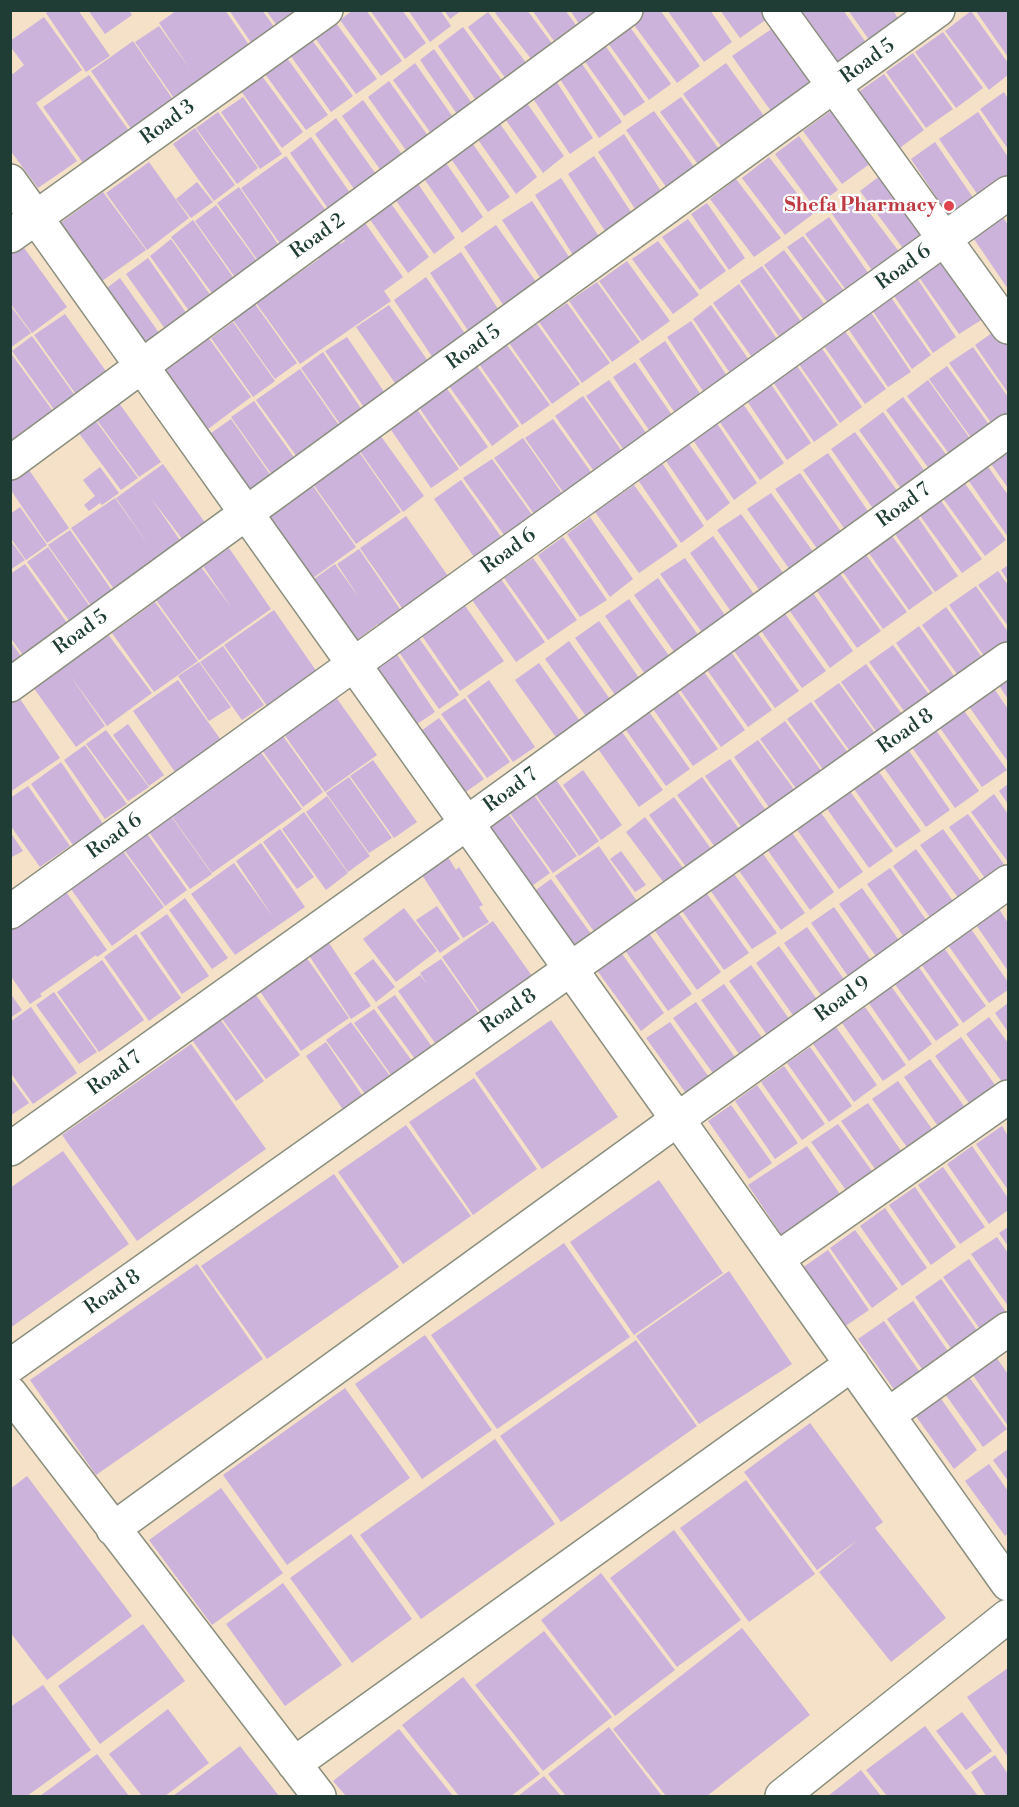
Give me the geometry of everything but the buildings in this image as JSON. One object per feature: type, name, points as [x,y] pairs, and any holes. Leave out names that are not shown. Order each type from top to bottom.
[{"type":"street","name":"Road 3","points":[[23,227],[326,10]]},
{"type":"street","name":"Road 2","points":[[10,463],[626,10]]},
{"type":"street","points":[[779,10],[1008,327]]},
{"type":"street","name":"Road 5","points":[[10,685],[938,10]]},
{"type":"street","points":[[10,182],[23,227],[142,367],[888,1415],[999,1550],[1008,1584]]},
{"type":"street","name":"Road 6","points":[[10,912],[1008,193]]},
{"type":"street","name":"Road 7","points":[[10,1149],[467,823],[1008,431]]},
{"type":"street","name":"Road 8","points":[[10,1366],[1008,659]]},
{"type":"street","name":"Road 9","points":[[113,1529],[1008,882]]},
{"type":"street","points":[[777,1258],[1008,1097]]},
{"type":"street","points":[[888,1415],[1008,1329]]},
{"type":"street","points":[[294,1764],[852,1364]]},
{"type":"street","points":[[10,1393],[319,1797]]},
{"type":"street","points":[[782,1797],[1008,1616]]},
{"type":"place","name":"Shefa Pharmacy","points":[[949,206]]}]
